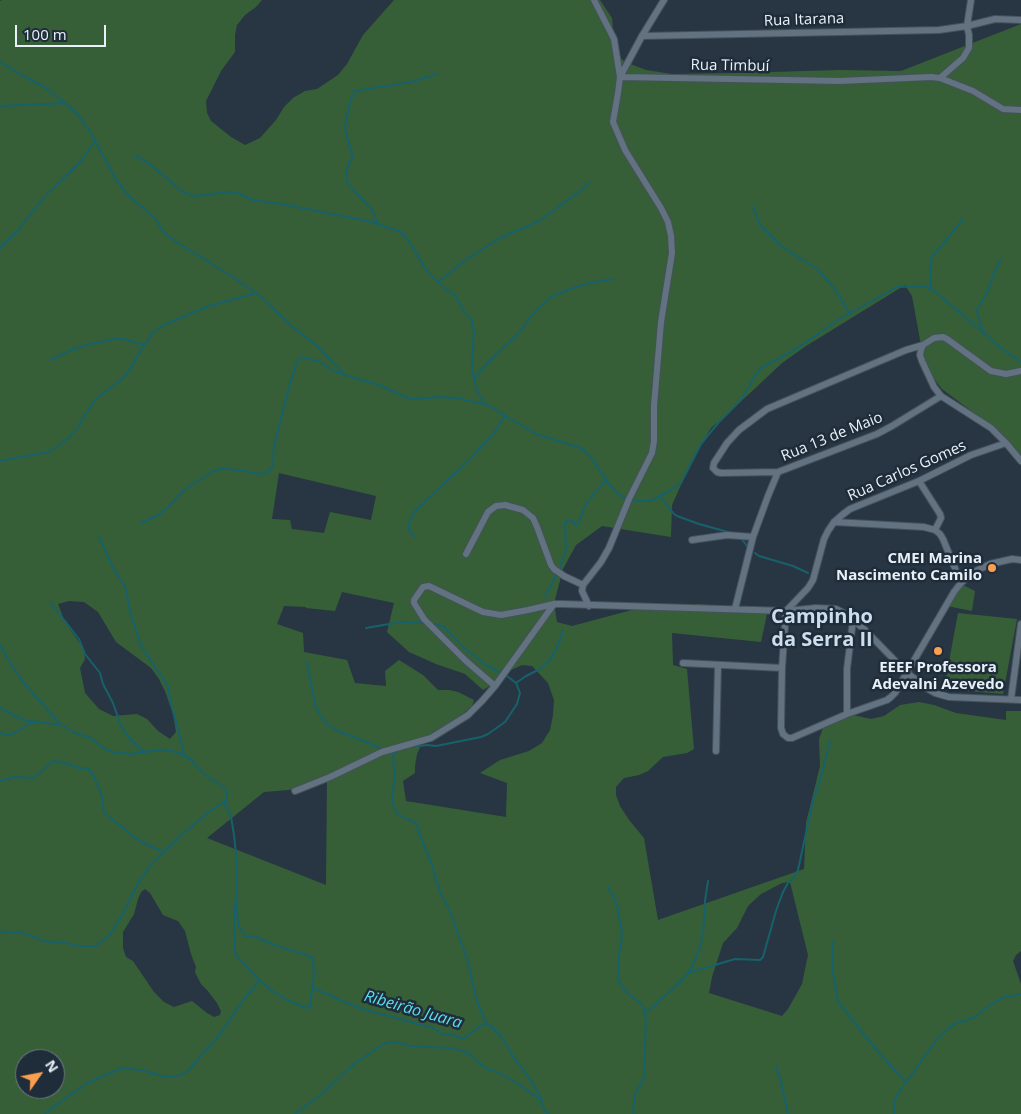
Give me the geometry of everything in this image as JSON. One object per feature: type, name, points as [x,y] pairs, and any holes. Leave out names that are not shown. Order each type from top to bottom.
[{"type":"street","points":[[588,606],[582,594],[583,585],[601,562],[609,548],[629,498],[650,458],[653,448],[654,406],[661,322],[672,252],[668,222],[624,150],[613,122],[620,77],[614,40],[594,0]]},
{"type":"street","points":[[620,77],[664,0]]},
{"type":"street","points":[[940,78],[963,58],[969,48],[967,26],[971,0]]},
{"type":"street","name":"Rua Itarana","points":[[642,36],[939,30],[995,19],[1021,20]]},
{"type":"street","name":"Rua Timbuí","points":[[620,77],[840,81],[931,76],[973,91],[1003,109],[1021,110]]},
{"type":"street","points":[[778,472],[720,473],[713,468],[714,463],[727,443],[739,430],[767,410],[934,338],[947,339],[991,371],[1006,374],[1021,371]]},
{"type":"street","points":[[923,344],[920,355],[940,396],[991,428],[1021,461]]},
{"type":"street","name":"Rua 13 de Maio","points":[[735,609],[754,537],[778,472],[877,434],[940,396]]},
{"type":"street","name":"Rua Carlos Gomes","points":[[786,611],[813,580],[824,538],[834,522],[842,515],[850,509],[920,481],[971,455],[1006,443]]},
{"type":"street","points":[[920,481],[940,514],[941,518],[935,530]]},
{"type":"street","points":[[466,554],[488,512],[496,506],[523,510],[533,518],[538,527],[554,569],[583,585]]},
{"type":"street","points":[[834,522],[924,527],[935,530],[943,539],[961,583]]},
{"type":"street","points":[[692,540],[727,535],[754,537]]},
{"type":"street","points":[[786,611],[782,668],[781,728],[783,734],[788,738],[792,738],[847,714],[886,700],[895,693],[961,583],[976,571],[990,564],[1012,559],[1021,560]]},
{"type":"street","points":[[495,686],[424,620],[414,603],[423,587],[430,586],[483,612],[501,615],[554,604],[786,611],[826,608],[844,613],[853,620],[928,690],[949,697],[1021,700]]},
{"type":"street","points":[[295,791],[330,777],[382,752],[437,735],[468,715],[495,686],[554,604]]},
{"type":"street","points":[[847,714],[847,669],[853,620]]},
{"type":"street","points":[[1011,699],[1021,624]]},
{"type":"street","points":[[683,663],[782,668]]},
{"type":"street","points":[[716,751],[718,665]]},
{"type":"green space","points":[[262,0],[237,25],[235,52],[221,71],[206,101],[207,113],[211,121],[231,137],[245,145],[260,138],[293,98],[305,91],[317,89],[338,75],[347,64],[363,35],[394,0],[600,0],[612,18],[617,55],[625,62],[646,70],[672,74],[839,70],[901,71],[1021,24],[1021,455],[1002,434],[942,389],[925,367],[912,296],[905,285],[806,346],[782,363],[711,428],[693,458],[672,505],[671,537],[602,526],[576,545],[563,569],[554,603],[557,622],[572,626],[632,610],[663,605],[701,604],[767,614],[761,642],[672,633],[673,665],[687,669],[694,749],[687,753],[663,757],[648,771],[624,778],[616,787],[616,795],[620,806],[644,838],[658,920],[804,869],[806,823],[820,766],[819,739],[823,728],[853,715],[871,719],[884,716],[900,705],[919,702],[956,713],[1006,720],[1006,711],[1021,711],[1021,951],[1013,961],[1021,984],[1021,1114],[0,1114],[0,1]],"holes":[[[279,473],[376,496],[371,520],[330,512],[324,533],[292,529],[290,520],[272,519]],[[342,592],[394,603],[387,632],[409,652],[465,674],[483,690],[501,679],[511,670],[522,665],[532,666],[548,683],[554,700],[553,715],[550,730],[542,743],[529,751],[500,760],[480,773],[507,783],[506,817],[406,801],[403,781],[415,773],[417,754],[421,745],[426,739],[456,720],[472,706],[474,700],[458,692],[438,690],[423,675],[399,660],[385,671],[386,686],[355,683],[347,660],[304,652],[303,633],[277,624],[284,606],[335,611]],[[69,601],[84,602],[98,612],[116,642],[151,668],[165,691],[173,714],[176,732],[170,739],[158,731],[147,719],[137,714],[113,716],[99,709],[85,693],[80,668],[85,659],[84,649],[65,622],[58,604]],[[327,777],[326,885],[207,838],[264,792],[300,789]],[[790,882],[808,955],[802,984],[782,1016],[709,993],[723,943],[737,928],[748,906],[761,894],[782,883]],[[145,889],[150,893],[163,915],[178,921],[185,931],[196,967],[195,972],[201,984],[217,1003],[221,1011],[220,1015],[214,1017],[192,1001],[174,1007],[164,1002],[154,992],[133,961],[126,957],[123,948],[123,932],[134,914],[141,892]]]},
{"type":"green space","points":[[961,584],[975,591],[972,611],[947,606]]},
{"type":"green space","points":[[958,613],[1017,619],[1003,694],[944,689]]},
{"type":"waterway","points":[[0,62],[46,88],[79,116],[91,133],[116,180],[129,196],[154,217],[165,234],[260,296],[294,328],[317,346],[345,375]]},
{"type":"waterway","points":[[378,224],[373,211],[348,184],[346,171],[352,154],[345,128],[350,101],[355,91],[411,82],[437,74]]},
{"type":"waterway","points":[[0,106],[65,103]]},
{"type":"waterway","points":[[0,248],[18,230],[44,197],[82,160],[95,141]]},
{"type":"waterway","points":[[135,156],[147,162],[183,192],[191,195],[230,192],[241,194],[252,200],[368,221],[401,232],[427,271],[443,287],[455,295],[472,321],[474,332],[472,371],[478,393],[484,403],[536,434],[581,448],[591,457],[614,490],[632,501],[650,501],[681,483],[701,444],[718,423],[741,400],[761,368],[796,349],[841,318],[897,287],[925,286],[932,289],[1005,351],[1021,362]]},
{"type":"waterway","points":[[438,282],[464,261],[500,238],[539,221],[590,183]]},
{"type":"waterway","points":[[753,207],[760,225],[781,246],[816,268],[834,288],[850,314]]},
{"type":"waterway","points":[[931,289],[930,264],[932,257],[963,219]]},
{"type":"waterway","points":[[982,330],[977,312],[978,308],[987,293],[1001,259]]},
{"type":"waterway","points":[[474,379],[489,361],[516,336],[533,314],[549,298],[578,286],[613,279]]},
{"type":"waterway","points":[[0,460],[49,452],[69,438],[97,398],[121,380],[129,371],[154,331],[209,306],[256,293]]},
{"type":"waterway","points":[[50,360],[86,345],[114,339],[123,339],[145,345]]},
{"type":"waterway","points":[[141,523],[158,515],[183,491],[211,472],[224,468],[260,474],[268,472],[273,466],[274,447],[289,387],[297,362],[301,357],[318,361],[338,373],[379,385],[408,398],[457,398],[486,404]]},
{"type":"waterway","points":[[415,537],[409,530],[408,525],[415,511],[470,459],[494,433],[505,415]]},
{"type":"waterway","points":[[559,570],[566,550],[565,523],[568,520],[576,525],[578,524],[586,504],[606,479]]},
{"type":"waterway","points":[[660,496],[677,516],[728,532]]},
{"type":"waterway","points":[[99,537],[114,570],[125,586],[130,612],[141,646],[168,686],[185,756]]},
{"type":"waterway","points":[[741,538],[747,546]]},
{"type":"waterway","points":[[755,553],[808,573]]},
{"type":"waterway","points":[[545,597],[557,574]]},
{"type":"waterway","points":[[50,602],[79,639],[85,654],[100,673],[121,726],[129,738],[145,751]]},
{"type":"waterway","points":[[366,628],[401,622],[425,623]]},
{"type":"waterway","points":[[433,624],[443,626],[463,647],[486,665],[501,673]]},
{"type":"waterway","points":[[516,683],[540,669],[551,659],[563,630]]},
{"type":"waterway","points":[[0,645],[24,683],[61,725]]},
{"type":"waterway","points":[[307,662],[315,705],[327,724],[336,730],[381,748]]},
{"type":"waterway","points":[[411,747],[436,746],[481,737],[505,722],[517,704],[520,693],[516,683],[507,676]]},
{"type":"waterway","name":"Ribeirão Juara","points":[[0,707],[24,720],[61,725],[75,733],[91,738],[106,750],[113,752],[129,754],[160,750],[179,753],[190,759],[205,775],[225,788],[227,794],[225,804],[231,817],[236,854],[236,908],[239,926],[246,937],[254,936],[274,945],[312,957],[314,976],[310,1006],[308,1008],[285,999],[270,989],[235,954],[234,915],[236,898]]},
{"type":"waterway","points":[[0,732],[5,735],[12,734],[33,722]]},
{"type":"waterway","points":[[688,973],[735,959],[760,960],[763,957],[783,892],[798,870],[813,801],[830,740]]},
{"type":"waterway","points":[[397,751],[393,755],[395,776],[392,798],[394,808],[398,814],[417,824],[440,892],[449,909],[467,958],[477,1002],[486,1023]]},
{"type":"waterway","points":[[0,781],[15,777],[33,778],[55,761],[79,768],[87,768],[92,773],[99,788],[103,809],[107,815],[138,840],[163,852]]},
{"type":"waterway","points":[[0,931],[8,933],[21,932],[44,941],[79,946],[94,946],[98,944],[109,936],[137,885],[153,862],[187,830],[225,801]]},
{"type":"waterway","points":[[645,1014],[689,972],[698,953],[703,935],[708,881]]},
{"type":"waterway","points":[[608,887],[617,904],[622,933],[618,980],[626,992],[643,1005],[646,1022],[644,1078],[635,1094],[634,1114]]},
{"type":"waterway","points":[[833,941],[833,972],[838,1002],[879,1053],[906,1082]]},
{"type":"waterway","points":[[44,1114],[87,1083],[122,1068],[142,1070],[165,1077],[181,1075],[188,1071],[220,1034],[244,999],[260,980]]},
{"type":"waterway","name":"Ribeirão Juara","points":[[313,988],[359,1008],[433,1028],[442,1034],[453,1035],[463,1039],[486,1023]]},
{"type":"waterway","points":[[894,1114],[894,1102],[899,1092],[938,1038],[954,1024],[976,1017],[1001,998],[1021,994]]},
{"type":"waterway","name":"Ribeirão Juara","points":[[486,1023],[501,1036],[540,1095],[542,1105],[549,1114]]},
{"type":"waterway","points":[[295,1114],[318,1097],[354,1064],[382,1045],[390,1042],[410,1046],[451,1048],[463,1051],[489,1070],[498,1072],[542,1101]]},
{"type":"waterway","points":[[776,1066],[788,1114]]},
{"type":"place","name":"CMEI Marina Nascimento Camilo","points":[[992,568]]},
{"type":"place","name":"EEEF Professora Adevalni Azevedo","points":[[938,651]]},
{"type":"district","name":"Campinho da Serra II","points":[[822,628]]}]
